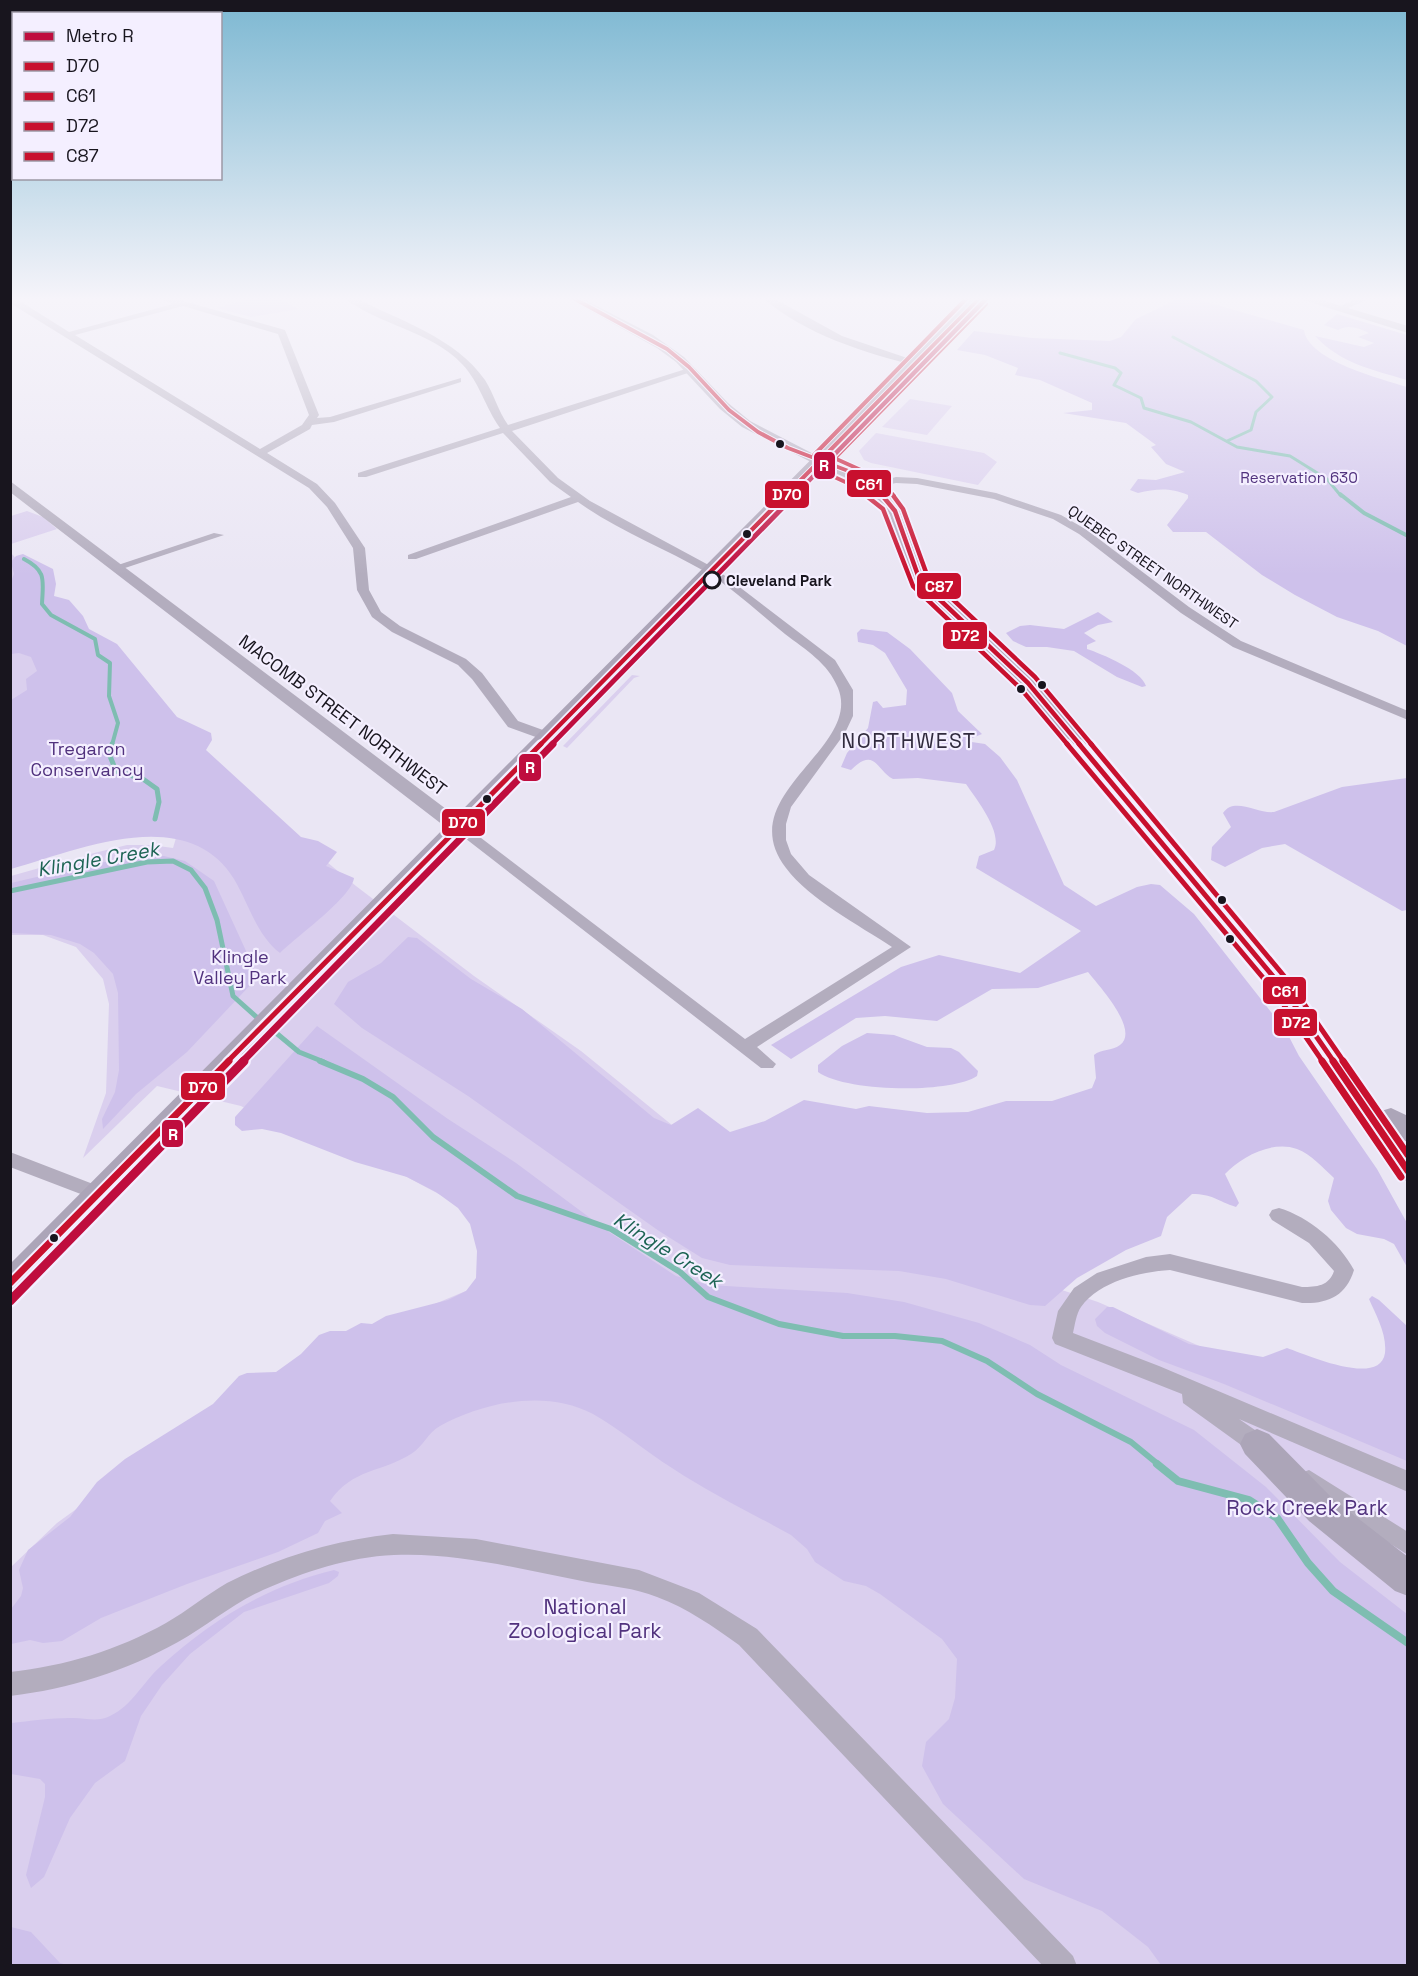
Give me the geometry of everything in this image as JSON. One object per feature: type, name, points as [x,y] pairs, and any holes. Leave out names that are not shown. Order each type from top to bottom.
[{"type":"main road","points":[[10,1284],[889,390]]},
{"type":"main road","points":[[820,461],[872,485],[889,502],[898,516],[910,564],[921,581],[1028,683],[1282,987],[1308,1014],[1402,1130]]},
{"type":"main road","points":[[1282,987],[1407,1172]]},
{"type":"main road","points":[[1257,1444],[1321,1510],[1407,1579]]},
{"type":"street","points":[[157,390],[306,481],[332,505],[360,551],[363,590],[376,614],[396,629],[462,662],[477,676],[513,724],[549,737]]},
{"type":"street","points":[[305,390],[314,413],[311,422]]},
{"type":"street","points":[[260,453],[311,422],[331,420],[426,390]]},
{"type":"street","points":[[486,390],[505,429],[542,471],[579,498],[712,571],[819,651],[843,682],[848,707],[843,724],[784,807],[778,822],[781,849],[789,864],[803,879],[903,947],[745,1047]]},
{"type":"street","points":[[362,475],[628,390]]},
{"type":"street","points":[[709,390],[744,422],[773,440],[820,461]]},
{"type":"street","name":"QUEBEC STREET NORTHWEST","points":[[872,485],[896,480],[917,481],[996,496],[1057,517],[1083,532],[1185,610],[1237,644],[1407,716]]},
{"type":"street","name":"MACOMB STREET NORTHWEST","points":[[10,485],[767,1064]]},
{"type":"street","points":[[412,557],[579,498]]},
{"type":"street","points":[[118,567],[218,535]]},
{"type":"street","points":[[10,1159],[99,1194]]},
{"type":"street","points":[[1278,1215],[1324,1244],[1340,1261],[1344,1270],[1342,1282],[1333,1291],[1319,1296],[1302,1295],[1170,1262],[1154,1262],[1139,1265],[1097,1283],[1073,1302],[1065,1320],[1062,1338],[1152,1372],[1407,1482]]},
{"type":"street","points":[[1152,1372],[1407,1545]]},
{"type":"street","points":[[10,1684],[26,1683],[80,1670],[127,1655],[170,1633],[236,1592],[293,1566],[367,1547],[428,1544],[550,1563],[646,1582],[669,1590],[707,1610],[748,1636],[1063,1965]]},
{"type":"green space","name":"Reservation 630","points":[[1063,390],[1407,390],[1407,646],[1378,631],[1337,617],[1295,595],[1262,575],[1206,532],[1173,532],[1167,525],[1188,495],[1169,490],[1138,493],[1130,490],[1138,479],[1156,480],[1185,472],[1166,464],[1151,447],[1156,445],[1126,423],[1063,413],[1092,410],[1092,403]]},
{"type":"green space","points":[[910,399],[952,406],[927,435],[882,427]]},
{"type":"green space","points":[[876,433],[984,453],[997,462],[978,485],[871,463],[864,460],[859,451]]},
{"type":"green space","points":[[27,511],[43,517],[57,529],[11,544],[11,516]]},
{"type":"green space","name":"National Zoological Park","points":[[10,552],[72,617],[60,628],[287,829],[356,886],[474,976],[581,1051],[758,1195],[945,1251],[1098,1302],[1234,1361],[1407,1385],[1407,1965],[11,1965],[11,1567],[57,1523],[213,1410],[320,1352],[523,1267],[484,1218],[403,1175],[271,1122],[241,1106],[157,1086],[83,1158],[106,1093],[109,1004],[103,979],[76,947],[43,935],[11,935],[11,876],[50,865],[72,865],[86,855],[127,845],[173,848],[182,818],[11,862]]},
{"type":"green space","name":"Tregaron Conservancy","points":[[23,554],[53,569],[56,584],[54,596],[69,600],[83,616],[89,629],[117,644],[177,717],[211,733],[212,740],[206,750],[301,837],[318,841],[337,852],[326,866],[354,878],[351,886],[334,906],[280,953],[265,938],[234,879],[214,856],[189,842],[160,837],[130,838],[68,852],[11,869],[11,700],[27,690],[26,679],[37,671],[31,657],[19,653],[11,654],[10,584],[14,574],[11,562],[16,556]]},
{"type":"green space","points":[[1098,612],[1113,622],[1098,625],[1084,633],[1096,641],[1087,645],[1087,649],[1137,674],[1146,686],[1142,687],[1117,677],[1074,651],[1026,647],[1013,641],[1006,633],[1020,626],[1030,625],[1064,629]]},
{"type":"green space","points":[[861,629],[887,632],[910,649],[952,693],[958,711],[982,734],[965,741],[985,744],[1000,757],[1017,780],[1064,885],[1096,906],[1137,887],[1160,885],[1194,914],[1286,1031],[1299,1056],[1377,1169],[1407,1223],[1407,1267],[1394,1244],[1384,1239],[1357,1234],[1346,1228],[1331,1210],[1328,1201],[1334,1178],[1307,1154],[1287,1147],[1267,1148],[1248,1156],[1225,1174],[1239,1203],[1236,1207],[1210,1197],[1192,1194],[1167,1217],[1161,1236],[1126,1250],[1077,1278],[1045,1306],[1030,1305],[946,1279],[899,1271],[730,1265],[702,1258],[659,1231],[468,1096],[362,1028],[334,1004],[348,982],[381,963],[408,937],[417,938],[471,979],[522,1009],[654,1118],[671,1125],[698,1108],[730,1132],[765,1121],[804,1100],[856,1109],[869,1106],[927,1113],[968,1112],[1006,1101],[1052,1101],[1092,1088],[1096,1078],[1094,1055],[1120,1045],[1125,1038],[1125,1029],[1116,1008],[1088,972],[1038,988],[992,989],[937,1021],[885,1016],[856,1018],[791,1059],[771,1045],[901,967],[939,955],[1020,973],[1081,931],[976,868],[979,856],[994,850],[995,834],[982,807],[966,784],[918,778],[893,779],[870,760],[859,763],[851,770],[841,767],[847,753],[868,728],[873,702],[877,701],[883,708],[906,705],[907,690],[885,653],[873,645],[858,642],[857,633]]},
{"type":"green space","points":[[632,675],[640,676],[634,678],[567,748],[563,746]]},
{"type":"green space","points":[[1407,778],[1407,910],[1402,911],[1285,844],[1262,848],[1225,867],[1211,860],[1212,847],[1231,827],[1223,813],[1228,808],[1240,806],[1274,812],[1342,787]]},
{"type":"green space","name":"Klingle Valley Park","points":[[139,856],[164,856],[185,861],[214,881],[258,977],[187,1052],[136,1094],[103,1129],[102,1119],[115,1092],[119,1070],[118,993],[113,974],[94,953],[80,944],[51,935],[11,933],[11,883]]},
{"type":"green space","points":[[317,1026],[448,1119],[516,1163],[609,1232],[676,1276],[709,1285],[847,1293],[904,1302],[979,1323],[1030,1345],[1061,1365],[1194,1430],[1266,1487],[1340,1562],[1407,1614],[1407,1965],[1161,1965],[1148,1947],[1102,1911],[1024,1879],[943,1804],[922,1766],[926,1742],[949,1719],[955,1698],[957,1659],[942,1639],[880,1594],[866,1586],[844,1581],[815,1562],[807,1549],[791,1535],[701,1486],[603,1420],[575,1406],[536,1400],[515,1402],[476,1410],[457,1418],[436,1429],[411,1454],[348,1482],[330,1501],[342,1513],[325,1521],[318,1533],[278,1552],[187,1584],[101,1618],[62,1641],[43,1643],[30,1640],[11,1644],[11,1609],[21,1596],[23,1588],[19,1570],[28,1550],[70,1517],[97,1482],[125,1459],[213,1404],[239,1376],[247,1373],[276,1372],[301,1354],[319,1335],[330,1331],[346,1331],[361,1323],[372,1324],[386,1316],[448,1300],[466,1291],[476,1278],[477,1251],[470,1224],[458,1208],[436,1192],[407,1177],[355,1162],[281,1133],[262,1129],[242,1131],[235,1125],[235,1117]]},
{"type":"green space","points":[[867,1033],[894,1035],[927,1047],[951,1048],[959,1052],[978,1071],[977,1076],[964,1082],[945,1086],[898,1088],[850,1084],[831,1079],[818,1072],[818,1065],[842,1046]]},
{"type":"green space","points":[[1372,1296],[1407,1326],[1407,1461],[1224,1384],[1159,1360],[1105,1333],[1097,1326],[1095,1319],[1107,1307],[1113,1307],[1189,1344],[1263,1357],[1287,1348],[1341,1366],[1370,1368],[1380,1363],[1385,1353],[1383,1332],[1369,1299]]},
{"type":"green space","points":[[334,1570],[339,1572],[338,1576],[329,1583],[244,1612],[190,1654],[162,1685],[141,1716],[125,1761],[95,1783],[70,1818],[44,1877],[31,1888],[26,1875],[45,1797],[45,1784],[40,1779],[11,1774],[11,1723],[63,1718],[100,1719],[110,1716],[125,1706],[154,1673],[180,1649],[220,1620],[263,1595]]},
{"type":"green space","points":[[11,1927],[31,1932],[60,1963],[67,1965],[11,1965]]},
{"type":"waterway","points":[[1125,390],[1141,398],[1144,408],[1191,422],[1237,447],[1290,456],[1327,479],[1341,496]]},
{"type":"waterway","points":[[1227,441],[1251,430],[1256,412],[1272,397],[1265,390]]},
{"type":"waterway","points":[[1340,494],[1364,513],[1408,536]]},
{"type":"waterway","points":[[24,559],[40,572],[43,582],[42,604],[51,615],[95,639],[98,655],[110,663],[109,696],[118,723],[112,745]]},
{"type":"waterway","points":[[112,744],[110,756],[116,771],[143,779],[157,789],[159,802],[155,819]]},
{"type":"waterway","name":"Klingle Creek","points":[[10,891],[147,862],[173,861],[191,870],[205,888],[217,920],[233,996],[261,1021]]},
{"type":"waterway","name":"Klingle Creek","points":[[269,1027],[299,1052],[324,1062]]},
{"type":"waterway","name":"Klingle Creek","points":[[320,1061],[363,1079],[393,1097],[433,1137],[517,1196],[611,1229],[680,1272],[708,1297],[779,1324],[843,1336],[895,1336],[942,1341],[987,1361],[1037,1394],[1131,1442],[1159,1465]]},
{"type":"waterway","name":"Klingle Creek","points":[[1157,1464],[1178,1481],[1249,1500],[1277,1518],[1308,1563],[1333,1591],[1408,1643]]},
{"type":"metro line","name":"R","points":[[10,1301],[897,390]]},
{"type":"transit line","name":"C61","points":[[711,390],[729,410],[758,432],[788,448],[851,472],[878,490],[895,511],[920,581],[1028,683],[1282,987],[1408,1171]]},
{"type":"transit line","name":"C87","points":[[814,455],[877,390]]},
{"type":"transit line","name":"D70","points":[[10,1283],[889,390]]},
{"type":"transit line","name":"D72","points":[[826,467],[901,390]]},
{"type":"transit line","name":"C87","points":[[823,453],[875,478],[895,497],[909,523],[927,575],[1035,677],[1236,917],[1289,982],[1408,1155]]},
{"type":"transit line","name":"D72","points":[[817,469],[854,486],[883,509],[913,586],[1021,689],[1275,992],[1401,1177]]},
{"type":"place","name":"Cleveland Park","points":[[712,580]]},
{"type":"district","name":"NORTHWEST","points":[[909,740]]},
{"type":"park label","name":"Rock Creek Park","points":[[1307,1507]]}]
